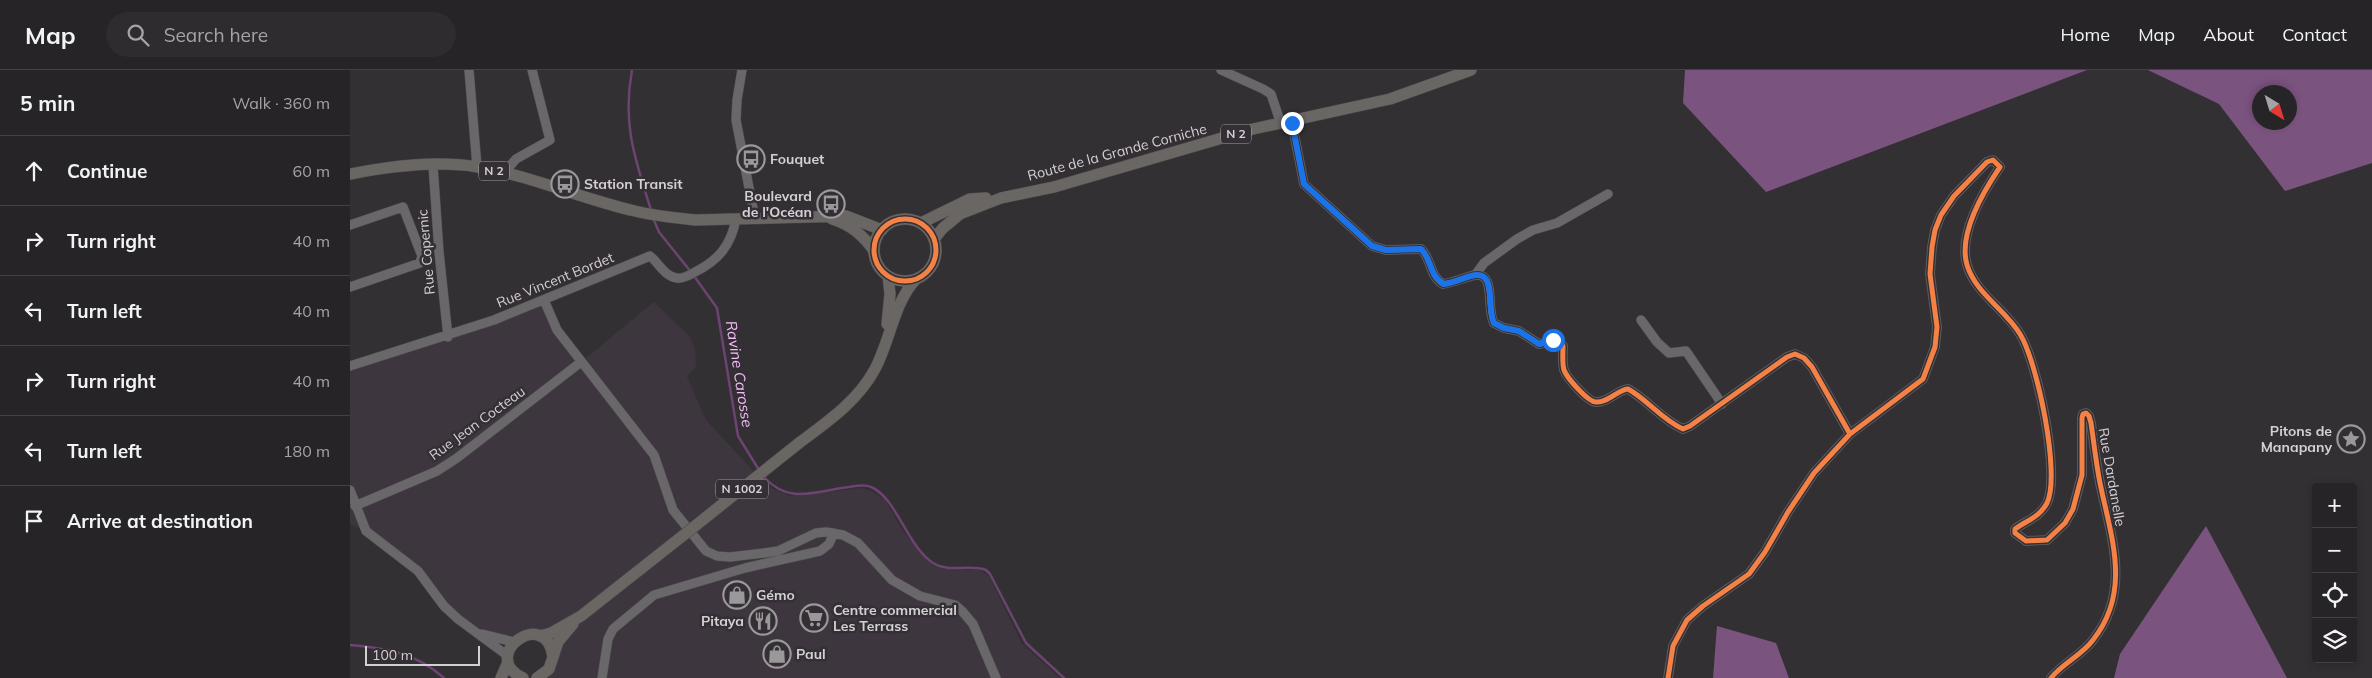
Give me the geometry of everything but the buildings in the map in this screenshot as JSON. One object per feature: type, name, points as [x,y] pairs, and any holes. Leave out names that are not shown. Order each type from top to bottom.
[{"type":"main road","name":"Route de la Grande Corniche","points":[[934,239],[943,228],[960,214],[1001,198],[1054,186],[1253,129],[1286,124],[1390,99],[1472,70]]},
{"type":"main road","name":"N 2","points":[[350,174],[375,168],[433,165],[477,167],[504,173],[634,211],[670,218],[755,219],[821,215],[846,216],[882,230]]},
{"type":"main road","name":"Route de la Grande Corniche","points":[[920,223],[970,199],[1001,198]]},
{"type":"main road","name":"N 2","points":[[821,215],[842,222],[862,237],[874,251]]},
{"type":"main road","points":[[900,220],[920,223],[934,239],[936,253],[927,272],[916,279],[902,281],[888,276],[878,264],[874,251],[875,244],[882,230],[900,220]]},
{"type":"main road","name":"N 1002","points":[[882,353],[890,294],[888,276]]},
{"type":"main road","name":"N 1002","points":[[540,636],[551,633],[581,616],[829,420],[857,394],[875,368],[901,300],[916,279]]},
{"type":"main road","name":"N 1002","points":[[553,656],[558,642],[581,616]]},
{"type":"main road","points":[[501,678],[514,642],[529,634],[540,636],[549,644],[553,656],[552,673],[537,678]]},
{"type":"main road","points":[[508,659],[513,672],[523,678]]},
{"type":"street","points":[[469,70],[477,167]]},
{"type":"street","points":[[504,173],[516,159],[550,140],[532,70]]},
{"type":"street","points":[[742,70],[736,120],[755,219]]},
{"type":"street","points":[[1221,70],[1271,94],[1286,124],[1304,184],[1372,246],[1386,250],[1421,249],[1434,277],[1444,284],[1456,283],[1476,274],[1484,262],[1517,239],[1533,230],[1557,223],[1608,194]]},
{"type":"street","name":"Rue Dardanelle","points":[[1850,434],[1923,379],[1935,348],[1937,327],[1930,274],[1935,230],[1954,196],[1987,162],[1993,160],[2000,167],[1971,219],[1967,233],[1967,264],[1978,286],[2020,332],[2027,347],[2037,378],[2051,466],[2048,502],[2038,516],[2015,529],[2015,533],[2026,541],[2047,540],[2065,523],[2073,509],[2082,476],[2082,418],[2083,414],[2086,413],[2091,423],[2099,482],[2112,534],[2117,570],[2106,618],[2093,640],[2077,656],[2061,666],[2051,678]]},
{"type":"street","name":"Rue Copernic","points":[[433,165],[439,252],[448,337]]},
{"type":"street","points":[[350,225],[404,207],[422,256],[420,263],[350,287]]},
{"type":"street","name":"Rue Vincent Bordet","points":[[350,366],[448,337],[650,256],[670,276],[676,278],[685,277],[706,266],[722,254],[733,236],[736,219]]},
{"type":"street","points":[[1476,274],[1484,276],[1489,283],[1490,312],[1494,323],[1504,328],[1519,331],[1539,344],[1553,340],[1563,346],[1563,367],[1566,374],[1591,401],[1605,400],[1621,390],[1628,389],[1643,398],[1673,425],[1683,429],[1722,404],[1787,356],[1795,354],[1804,358],[1812,367],[1850,434],[1814,473],[1788,512],[1765,552],[1749,574],[1695,612],[1687,620],[1673,646],[1668,678]]},
{"type":"street","points":[[544,300],[557,330],[654,455],[672,510],[706,551],[717,556],[730,557],[778,551],[816,533],[834,532],[858,543],[892,580],[910,591],[955,605],[962,611],[974,624],[996,678]]},
{"type":"street","points":[[1641,320],[1657,342],[1670,353],[1686,351],[1722,404]]},
{"type":"street","name":"Rue Jean Cocteau","points":[[355,506],[437,471],[458,458],[581,362]]},
{"type":"street","points":[[350,490],[366,531],[418,571],[444,606],[508,659]]},
{"type":"street","points":[[602,678],[608,640],[613,629],[654,594],[745,568],[820,550],[829,544],[834,532]]},
{"type":"street","points":[[479,634],[514,642]]},
{"type":"shaded area","points":[[1685,70],[2087,70],[1766,192],[1683,103]]},
{"type":"shaded area","points":[[2148,70],[2372,70],[2372,163],[2285,191],[2219,104]]},
{"type":"shaded area","points":[[544,300],[581,362],[654,302],[691,338],[695,349],[696,367],[687,377],[706,420],[758,476],[773,489],[791,496],[863,488],[885,500],[902,530],[932,565],[944,569],[979,570],[989,576],[1022,644],[1060,678],[537,678],[552,663],[579,617],[511,646],[458,619],[418,571],[366,531],[350,524],[350,366]]},
{"type":"shaded area","points":[[2206,526],[2287,678],[2114,678],[2120,654]]},
{"type":"shaded area","points":[[1717,626],[1776,643],[1789,678],[1713,678]]},
{"type":"waterway","name":"Ravine Carosse","points":[[632,70],[628,107],[629,125],[635,158],[651,210]]},
{"type":"waterway","name":"Ravine Carosse","points":[[653,218],[659,232],[691,272]]},
{"type":"waterway","name":"Ravine Carosse","points":[[694,276],[717,308],[738,436],[759,470]]},
{"type":"waterway","name":"Ravine Carosse","points":[[764,477],[773,486],[793,494],[814,493],[863,485],[880,492],[895,511],[916,545],[933,563],[953,568],[980,568],[990,574],[1026,643],[1064,678]]},
{"type":"waterway","points":[[350,645],[389,650],[412,657],[444,678]]},
{"type":"cycle path","points":[[1292,123],[1304,184],[1372,246],[1386,250],[1421,249],[1425,253],[1435,277],[1443,284],[1474,275],[1483,276],[1487,280],[1489,287],[1494,323],[1504,328],[1519,331],[1539,344],[1552,341],[1560,343],[1563,346],[1563,364],[1566,374],[1573,384],[1592,401],[1605,401],[1628,389],[1668,420],[1683,429],[1690,426],[1787,357],[1795,354],[1804,358],[1812,367],[1850,434]]},
{"type":"cycle path","points":[[1668,678],[1673,646],[1687,620],[1703,606],[1749,574],[1765,552],[1788,512],[1814,473],[1850,434],[1923,379],[1935,347],[1937,327],[1930,274],[1935,230],[1941,215],[1954,196],[1987,162],[1993,160],[2000,167],[1986,188],[1969,227],[1965,253],[1967,265],[1977,284],[2014,325],[2027,348],[2040,392],[2049,444],[2051,469],[2051,489],[2047,503],[2037,515],[2015,529],[2015,533],[2026,541],[2047,540],[2065,523],[2073,509],[2082,475],[2082,418],[2083,414],[2086,413],[2091,423],[2099,476],[2113,543],[2115,583],[2112,602],[2105,621],[2088,646],[2051,678]]},
{"type":"cycle path","points":[[905,219],[922,224],[927,228],[931,233],[936,250],[931,267],[927,272],[922,276],[905,281],[888,276],[883,272],[879,267],[874,250],[879,233],[883,228],[888,224],[905,219]]},
{"type":"place","name":"Fouquet","points":[[751,159]]},
{"type":"place","name":"Station Transit","points":[[565,184]]},
{"type":"place","name":"Boulevard de l'Océan","points":[[831,204]]},
{"type":"place","name":"Pitons de Manapany","points":[[2351,439]]},
{"type":"place","name":"Gémo","points":[[737,595]]},
{"type":"place","name":"Centre commercial Les Terrass","points":[[814,618]]},
{"type":"place","name":"Pitaya","points":[[763,621]]},
{"type":"place","name":"Paul","points":[[777,654]]},
{"type":"route","points":[[1292,123],[1304,184],[1372,246],[1386,250],[1421,249],[1434,277],[1444,284],[1456,283],[1476,274],[1484,276],[1489,283],[1490,312],[1494,323],[1504,328],[1519,331],[1533,342],[1539,344],[1553,340]]}]
